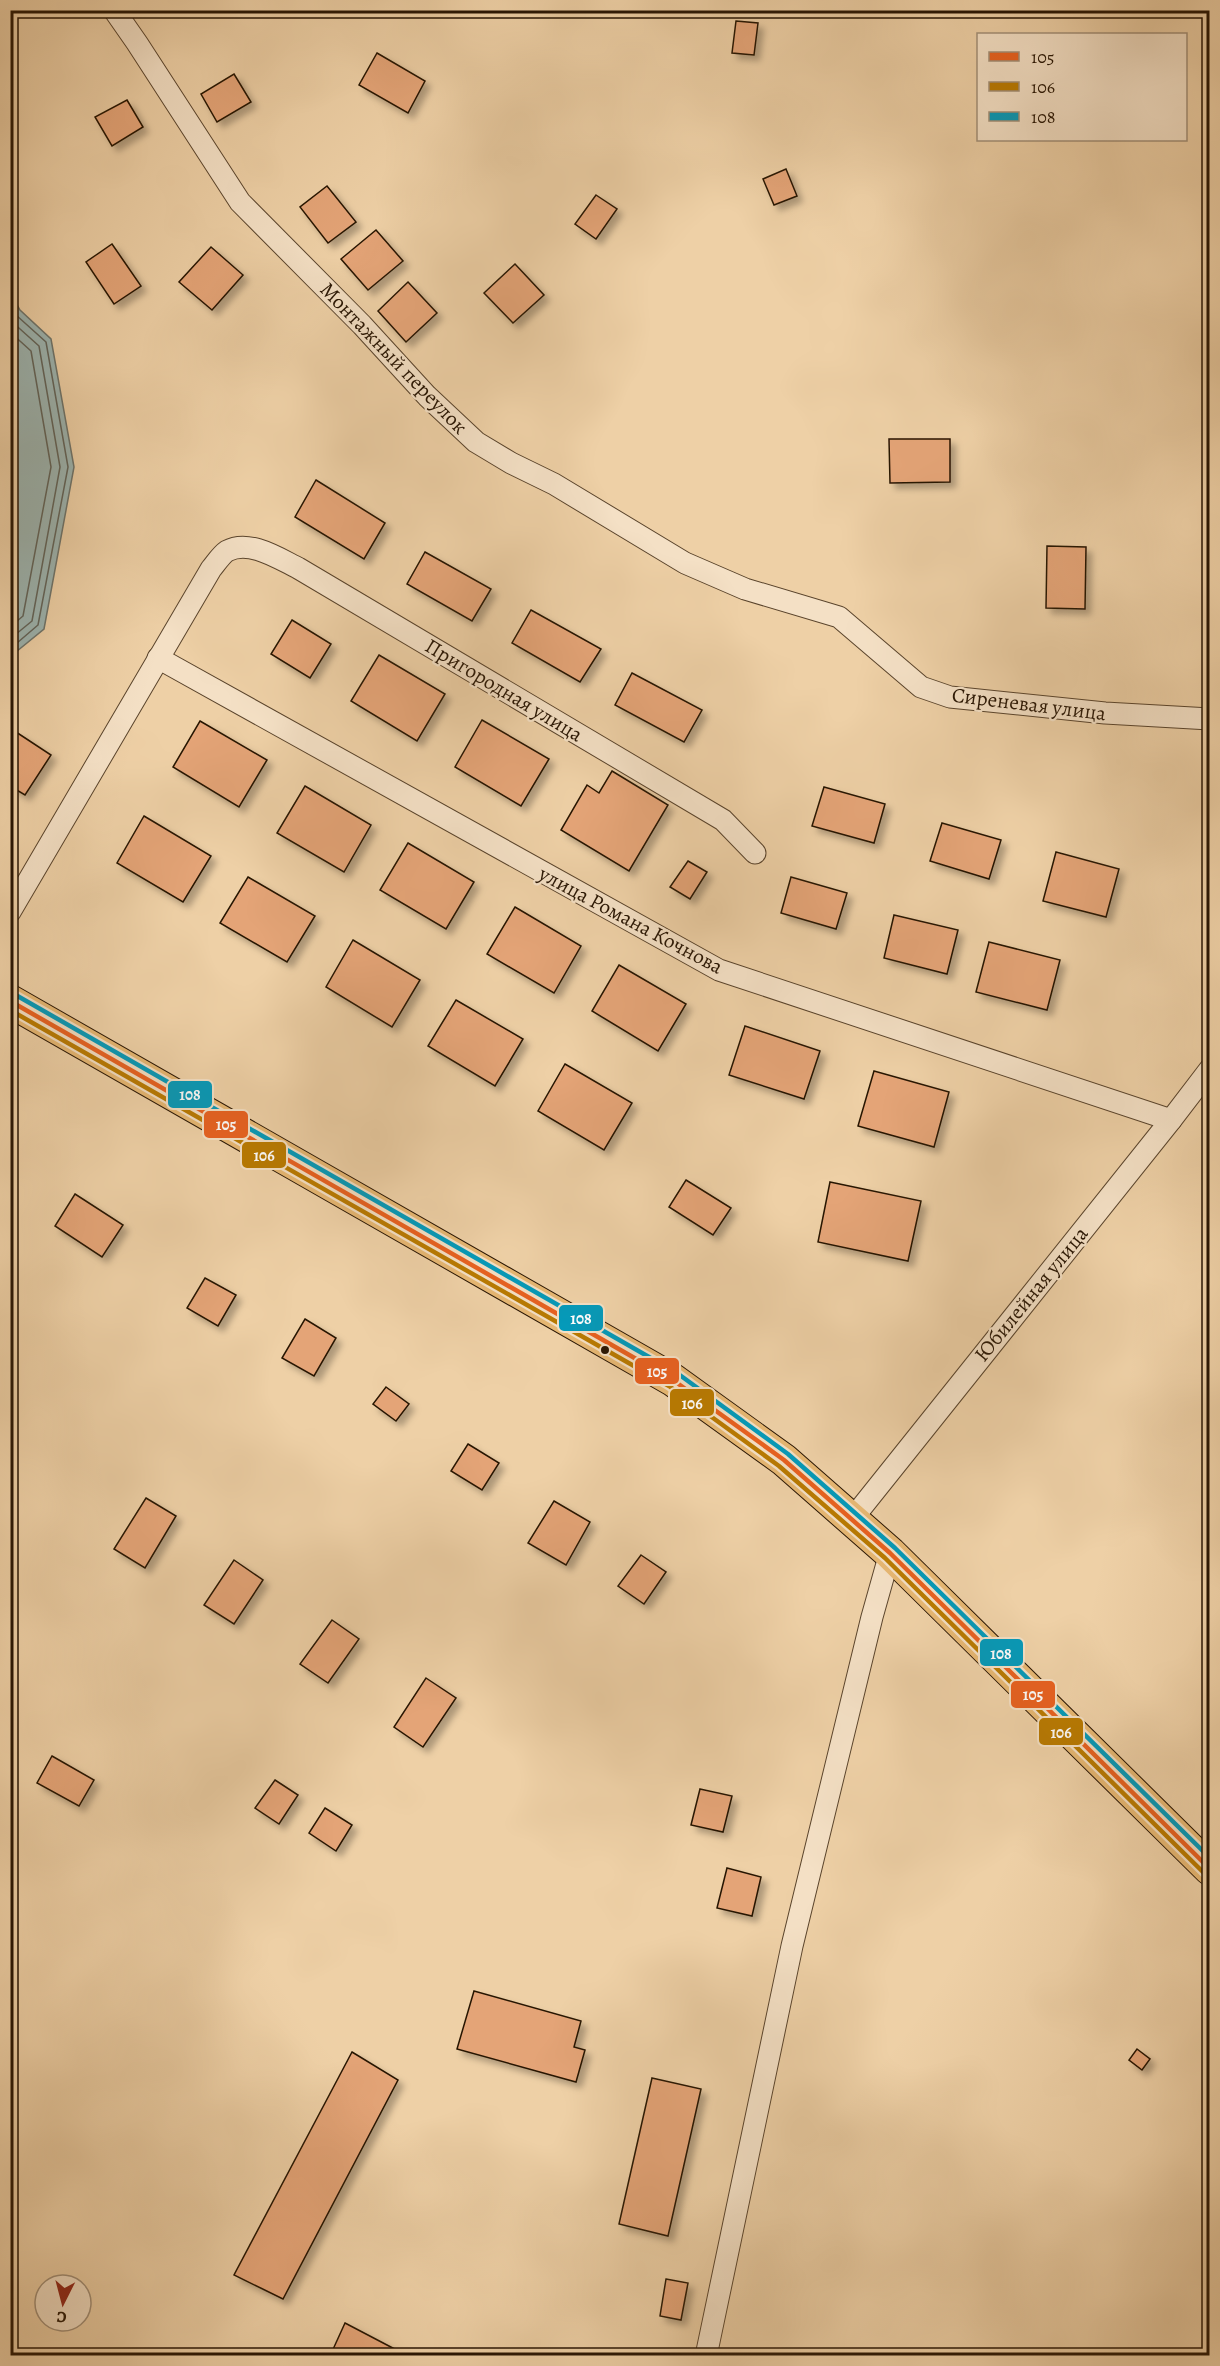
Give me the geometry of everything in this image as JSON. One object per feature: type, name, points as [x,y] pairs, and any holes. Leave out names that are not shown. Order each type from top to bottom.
[{"type":"highway","points":[[10,1001],[673,1380],[784,1460],[890,1552],[1209,1869]]},
{"type":"street","name":"Монтажный переулок","points":[[114,10],[240,202],[362,325],[427,396],[476,442],[512,464],[554,484],[685,563],[745,589],[838,617]]},
{"type":"street","name":"Пригородная улица","points":[[158,658],[212,569],[226,552],[243,546],[270,554],[298,568],[723,820],[755,853]]},
{"type":"street","name":"Сиреневая улица","points":[[838,617],[921,687],[950,697],[1105,713],[1209,719]]},
{"type":"street","points":[[10,912],[158,658]]},
{"type":"street","name":"улица Романа Кочнова","points":[[158,658],[719,970],[1171,1120]]},
{"type":"street","name":"Юбилейная улица","points":[[852,1518],[1171,1120],[1209,1069]]},
{"type":"street","points":[[706,2355],[792,1946],[890,1552]]},
{"type":"water","points":[[10,292],[20,310],[51,339],[74,467],[44,629],[11,656]]},
{"type":"building","points":[[736,21],[758,23],[754,55],[732,53]]},
{"type":"building","points":[[377,53],[425,81],[408,113],[359,85]]},
{"type":"building","points":[[234,74],[251,102],[217,122],[201,94]]},
{"type":"building","points":[[127,100],[143,127],[112,146],[95,117]]},
{"type":"building","points":[[786,169],[797,196],[774,205],[763,179]]},
{"type":"building","points":[[327,186],[356,222],[328,243],[300,207]]},
{"type":"building","points":[[596,195],[617,209],[596,239],[575,224]]},
{"type":"building","points":[[376,230],[403,261],[368,290],[341,259]]},
{"type":"building","points":[[112,244],[141,286],[114,304],[86,262]]},
{"type":"building","points":[[211,247],[243,275],[212,310],[179,282]]},
{"type":"building","points":[[515,264],[544,295],[513,323],[484,293]]},
{"type":"building","points":[[408,282],[437,313],[406,342],[378,311]]},
{"type":"building","points":[[889,439],[950,439],[950,482],[890,483]]},
{"type":"building","points":[[316,480],[385,523],[364,559],[295,517]]},
{"type":"building","points":[[1047,546],[1086,547],[1085,609],[1046,608]]},
{"type":"building","points":[[425,552],[491,589],[472,621],[407,584]]},
{"type":"building","points":[[531,610],[601,649],[580,682],[512,643]]},
{"type":"building","points":[[292,620],[331,644],[310,678],[271,654]]},
{"type":"building","points":[[379,655],[445,694],[417,741],[351,701]]},
{"type":"building","points":[[632,673],[702,710],[684,742],[615,705]]},
{"type":"building","points":[[482,720],[549,759],[521,806],[455,767]]},
{"type":"building","points":[[200,721],[267,760],[239,807],[173,767]]},
{"type":"building","points":[[16,732],[51,755],[25,795],[10,786],[10,741]]},
{"type":"building","points":[[612,771],[668,805],[629,871],[561,830],[587,785],[599,793]]},
{"type":"building","points":[[305,786],[371,825],[344,872],[277,833]]},
{"type":"building","points":[[824,787],[885,804],[874,843],[812,826]]},
{"type":"building","points":[[144,816],[211,856],[183,902],[117,863]]},
{"type":"building","points":[[942,823],[1001,840],[989,879],[930,861]]},
{"type":"building","points":[[408,843],[474,882],[446,929],[380,890]]},
{"type":"building","points":[[1056,852],[1119,869],[1106,917],[1043,901]]},
{"type":"building","points":[[688,861],[707,872],[690,899],[670,887]]},
{"type":"building","points":[[248,877],[315,916],[287,962],[220,923]]},
{"type":"building","points":[[791,877],[847,893],[836,929],[781,913]]},
{"type":"building","points":[[515,907],[581,946],[554,993],[487,954]]},
{"type":"building","points":[[894,915],[958,930],[947,974],[884,958]]},
{"type":"building","points":[[353,940],[420,980],[392,1027],[326,987]]},
{"type":"building","points":[[989,942],[1060,960],[1047,1010],[976,992]]},
{"type":"building","points":[[619,965],[686,1004],[658,1051],[592,1011]]},
{"type":"building","points":[[456,1000],[523,1039],[495,1086],[428,1046]]},
{"type":"building","points":[[745,1026],[820,1051],[804,1099],[729,1075]]},
{"type":"building","points":[[565,1064],[632,1103],[604,1150],[538,1111]]},
{"type":"building","points":[[874,1071],[949,1092],[934,1147],[858,1126]]},
{"type":"building","points":[[686,1180],[731,1208],[713,1235],[669,1207]]},
{"type":"building","points":[[830,1182],[921,1201],[908,1261],[818,1242]]},
{"type":"building","points":[[75,1194],[123,1225],[102,1257],[55,1226]]},
{"type":"building","points":[[205,1278],[236,1295],[218,1326],[187,1308]]},
{"type":"building","points":[[305,1319],[336,1338],[314,1376],[282,1358]]},
{"type":"building","points":[[386,1387],[409,1404],[396,1421],[373,1404]]},
{"type":"building","points":[[468,1444],[499,1463],[482,1490],[451,1471]]},
{"type":"building","points":[[146,1498],[176,1516],[145,1568],[114,1549]]},
{"type":"building","points":[[554,1501],[590,1522],[566,1565],[528,1543]]},
{"type":"building","points":[[641,1555],[666,1572],[644,1604],[618,1586]]},
{"type":"building","points":[[234,1560],[263,1580],[234,1624],[204,1605]]},
{"type":"building","points":[[332,1620],[359,1639],[328,1683],[300,1664]]},
{"type":"building","points":[[426,1678],[456,1698],[423,1747],[394,1727]]},
{"type":"building","points":[[52,1756],[94,1780],[79,1806],[37,1783]]},
{"type":"building","points":[[275,1780],[298,1795],[279,1824],[255,1808]]},
{"type":"building","points":[[700,1789],[732,1796],[723,1832],[691,1825]]},
{"type":"building","points":[[325,1808],[352,1825],[336,1851],[309,1833]]},
{"type":"building","points":[[727,1868],[761,1877],[752,1916],[717,1908]]},
{"type":"building","points":[[474,1991],[581,2021],[574,2047],[585,2050],[576,2082],[457,2049]]},
{"type":"building","points":[[1137,2049],[1150,2059],[1142,2070],[1129,2060]]},
{"type":"building","points":[[352,2052],[398,2080],[283,2299],[234,2275]]},
{"type":"building","points":[[652,2078],[701,2089],[668,2236],[619,2224]]},
{"type":"building","points":[[666,2279],[688,2283],[681,2320],[660,2316]]},
{"type":"building","points":[[345,2323],[408,2356],[330,2356]]},
{"type":"transit line","name":"108","points":[[14,994],[677,1373],[788,1454],[895,1548],[1210,1858]]},
{"type":"transit line","name":"105","points":[[10,1001],[673,1380],[784,1460],[890,1553],[1210,1869]]},
{"type":"transit line","name":"106","points":[[10,1010],[669,1386],[779,1466],[885,1558],[1205,1874]]}]
